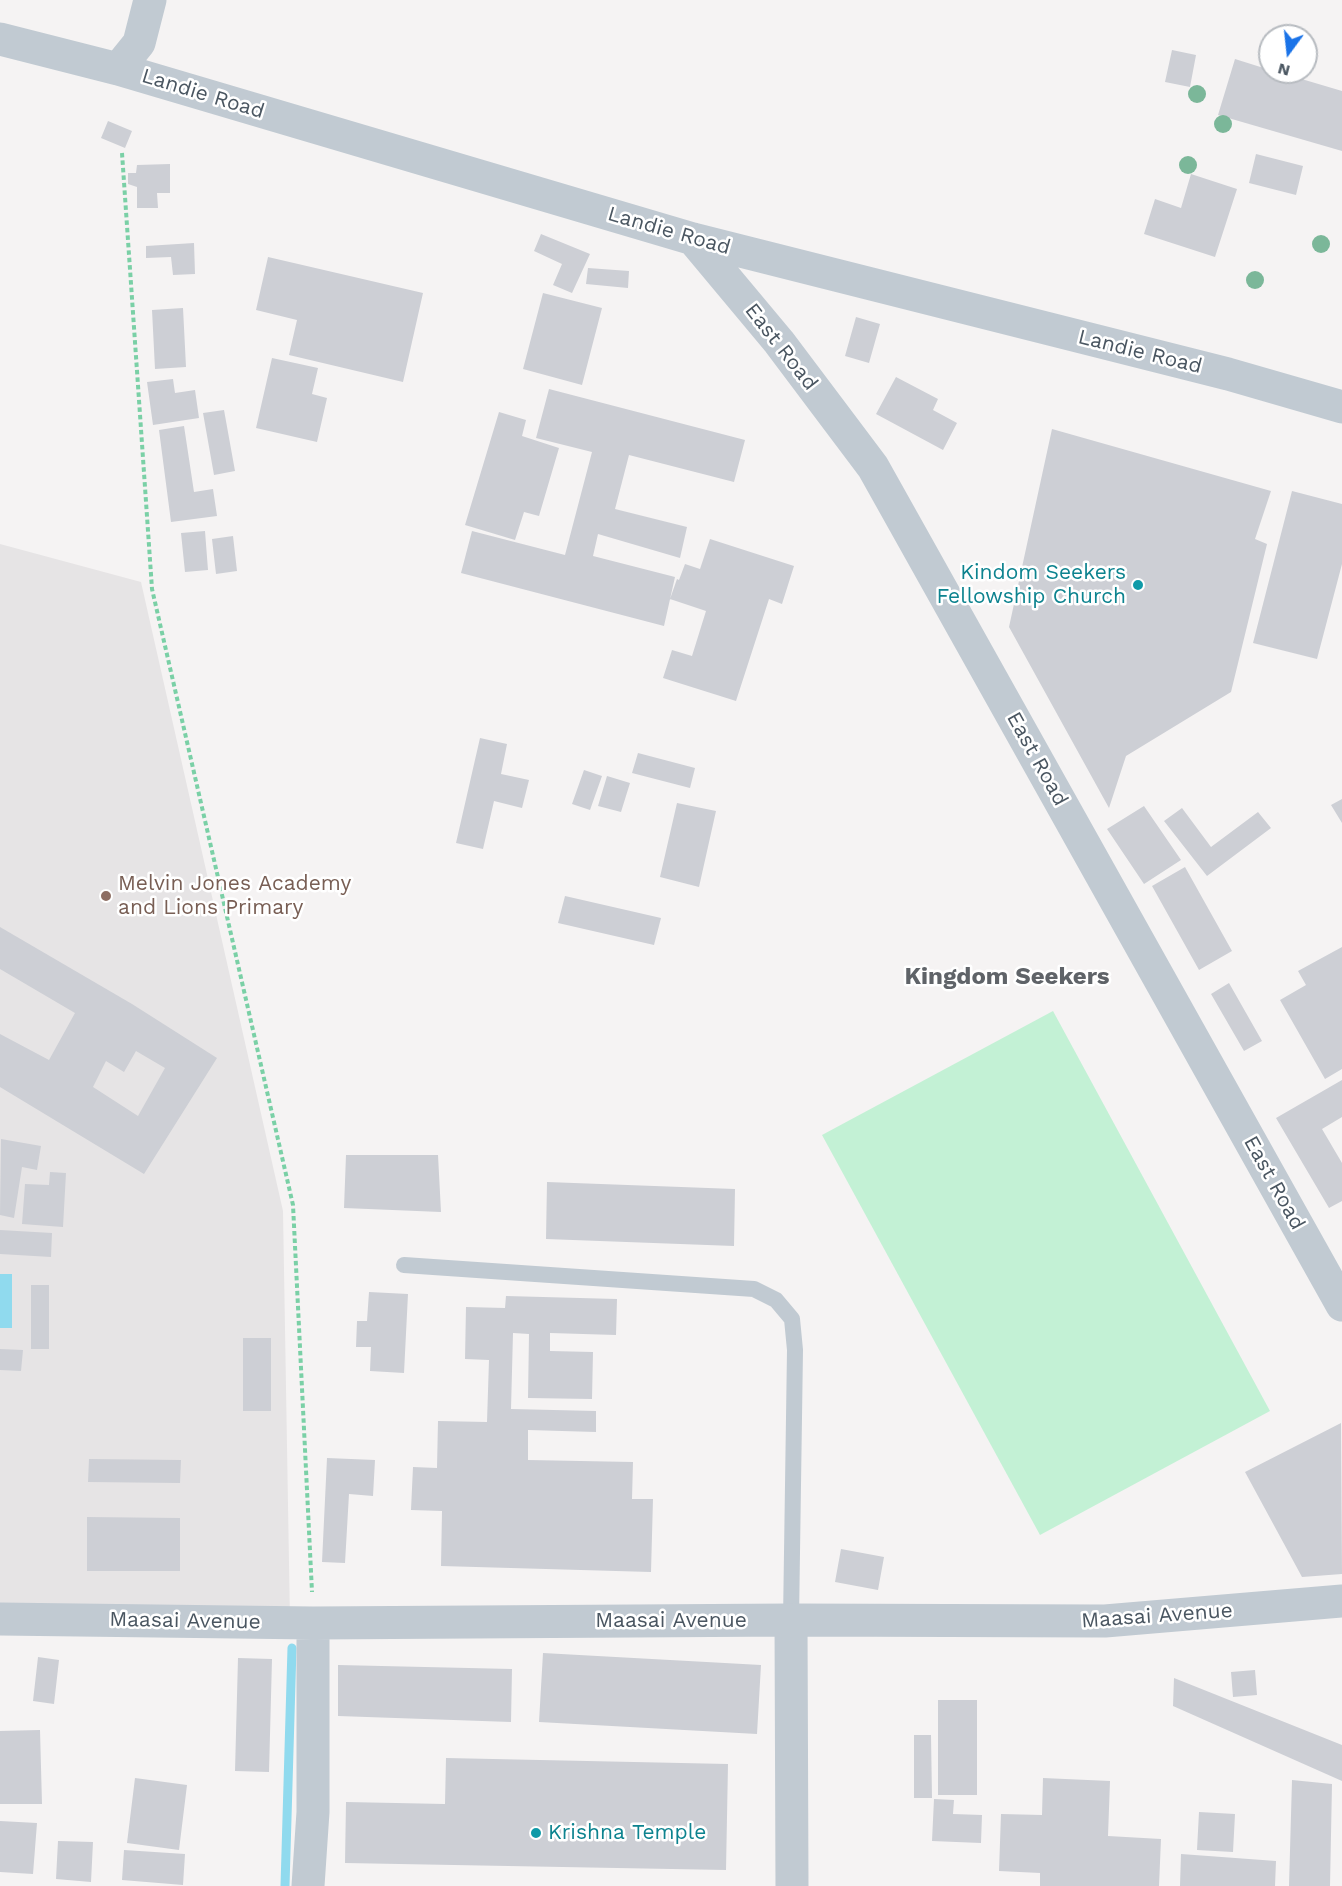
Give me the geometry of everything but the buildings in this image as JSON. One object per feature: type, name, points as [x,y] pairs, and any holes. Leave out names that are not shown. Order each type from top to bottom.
[{"type":"street","points":[[118,69],[139,44],[150,0]]},
{"type":"street","name":"Landie Road","points":[[0,39],[118,69],[693,239],[1228,374],[1342,407]]},
{"type":"street","name":"East Road","points":[[693,239],[779,342],[873,467],[1342,1305]]},
{"type":"street","name":"Maasai Avenue","points":[[0,1619],[313,1623],[1105,1621],[1342,1601]]},
{"type":"street","points":[[791,1620],[792,1886]]},
{"type":"street","points":[[308,1886],[313,1812],[313,1623]]},
{"type":"lane","points":[[404,1265],[754,1289],[776,1300],[792,1319],[795,1350],[791,1620]]},
{"type":"path","points":[[122,153],[152,589],[293,1205],[313,1623]]},
{"type":"shaded area","name":"Melvin Jones Academy and Lions Primary","points":[[0,544],[141,582],[283,1211],[290,1622],[0,1620]]},
{"type":"green space","points":[[1053,1011],[1270,1411],[1040,1535],[822,1135]]},
{"type":"water","points":[[0,1274],[12,1274],[12,1328],[0,1328]]},
{"type":"waterway","points":[[285,1886],[292,1648]]},
{"type":"place","name":"Kindom Seekers Fellowship Church","points":[[1138,585]]},
{"type":"place","name":"Melvin Jones Academy and Lions Primary","points":[[106,896]]},
{"type":"place","name":"Krishna Temple","points":[[536,1833]]},
{"type":"district","name":"Kingdom Seekers","points":[[1007,977]]}]
